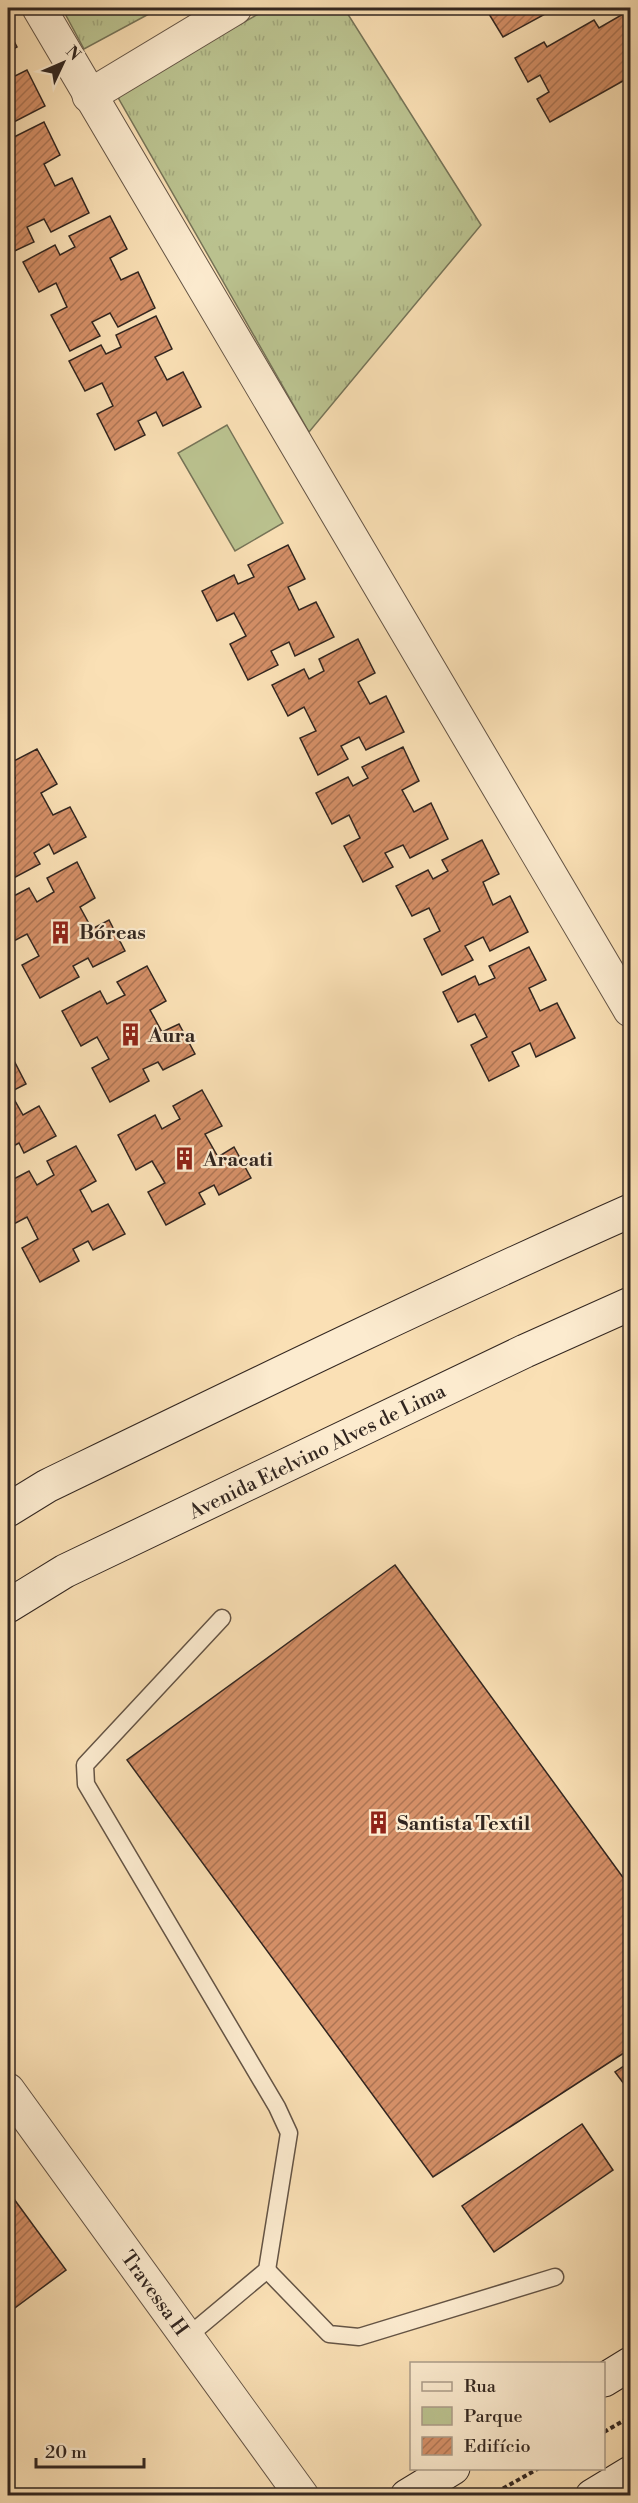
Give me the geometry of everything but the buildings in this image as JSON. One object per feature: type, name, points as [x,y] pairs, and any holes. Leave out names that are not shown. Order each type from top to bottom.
[{"type":"street","points":[[39,8],[630,1010]]},
{"type":"street","points":[[90,96],[235,8]]},
{"type":"street","points":[[8,1510],[47,1486],[356,1336],[630,1210]]},
{"type":"street","name":"Avenida Etelvino Alves de Lima","points":[[8,1606],[65,1571],[525,1351],[630,1304]]},
{"type":"street","name":"Travessa H","points":[[8,2090],[302,2496]]},
{"type":"street","points":[[605,2379],[630,2364]]},
{"type":"street","points":[[407,2496],[451,2470]]},
{"type":"street","points":[[592,2496],[630,2473]]},
{"type":"lane","points":[[187,2337],[267,2270],[289,2133],[277,2107],[86,1784],[85,1765],[222,1618]]},
{"type":"lane","points":[[267,2270],[328,2334],[359,2337],[555,2277]]},
{"type":"path","points":[[605,2431],[630,2417]]},
{"type":"path","points":[[490,2496],[537,2470]]},
{"type":"green space","points":[[62,8],[160,8],[84,49]]},
{"type":"green space","points":[[269,8],[344,8],[481,225],[309,432],[116,94]]},
{"type":"green space","points":[[227,425],[283,523],[235,551],[178,453]]},
{"type":"place","name":"Bóreas","points":[[61,932]]},
{"type":"place","name":"Aura","points":[[130,1035]]},
{"type":"place","name":"Aracati","points":[[185,1159]]},
{"type":"place","name":"Santista Textil","points":[[379,1823]]}]
